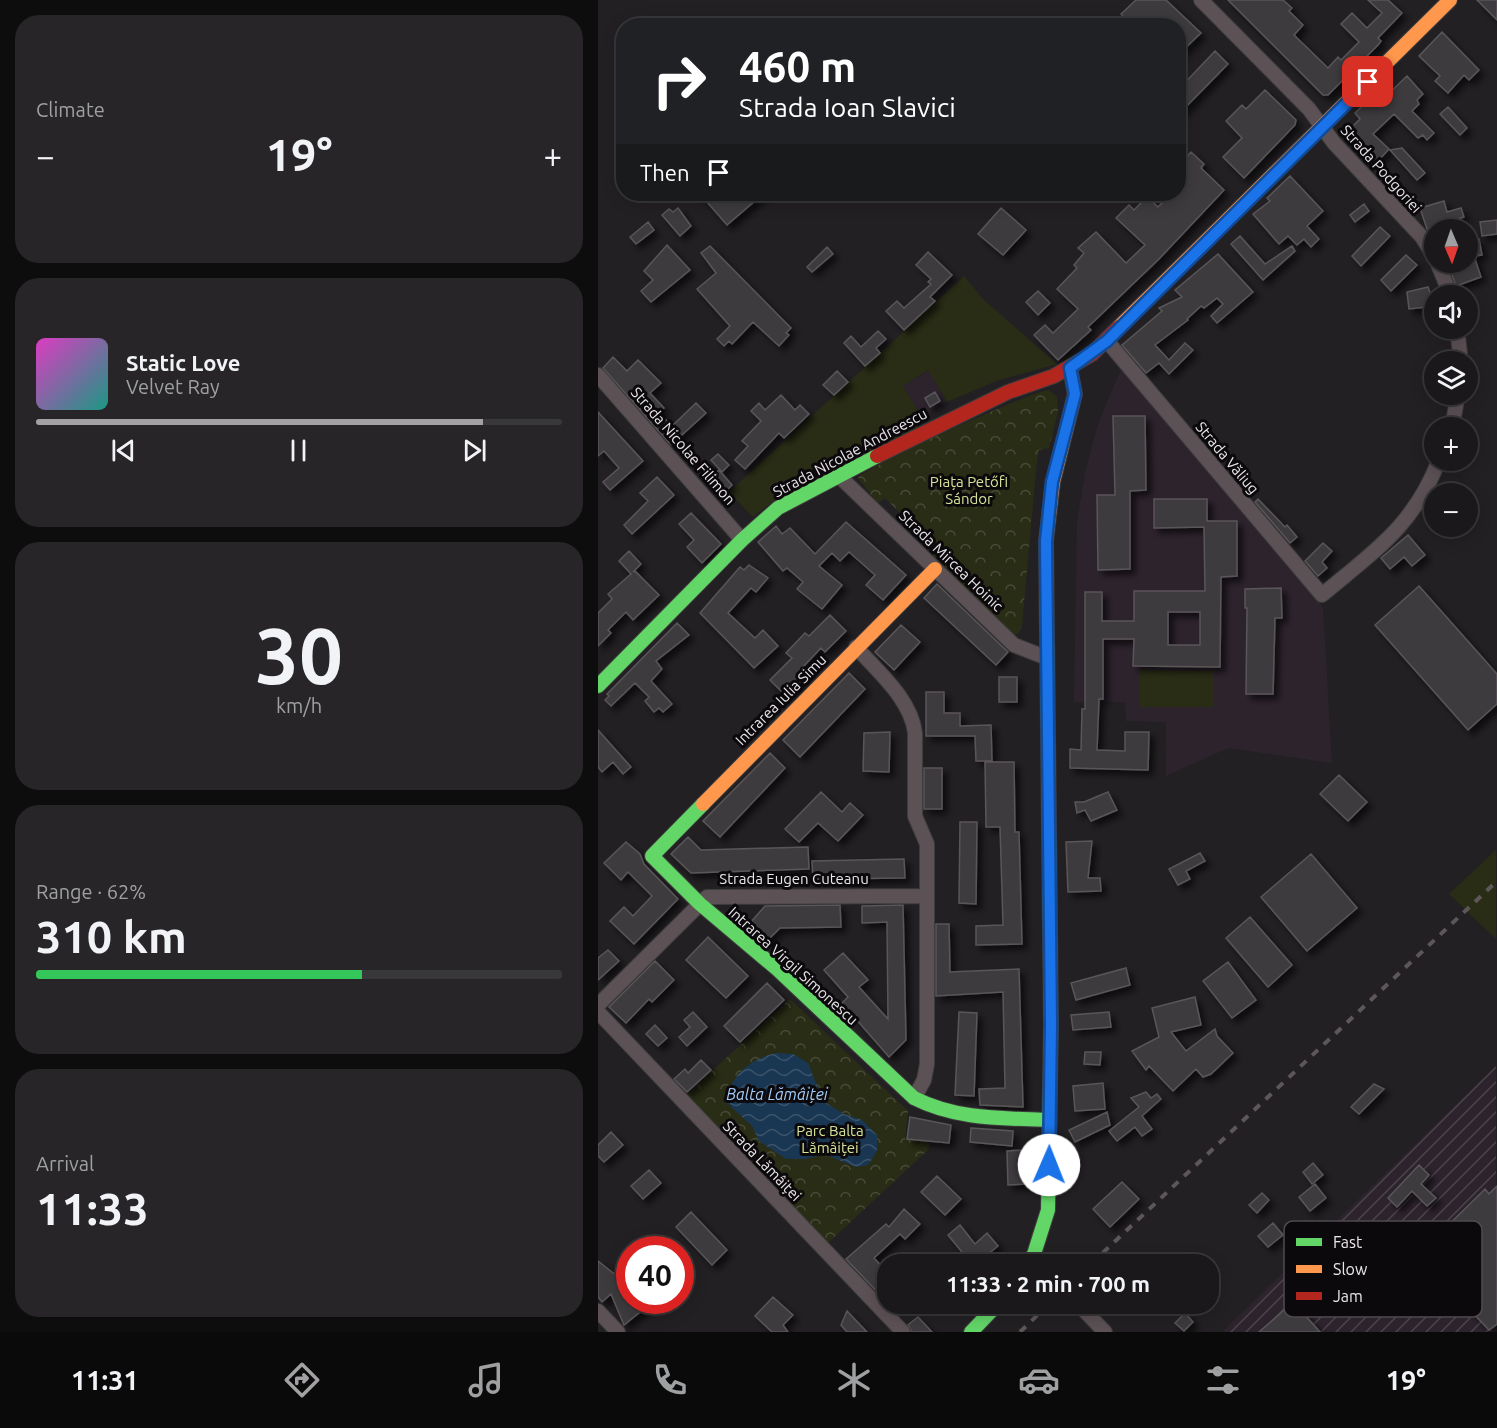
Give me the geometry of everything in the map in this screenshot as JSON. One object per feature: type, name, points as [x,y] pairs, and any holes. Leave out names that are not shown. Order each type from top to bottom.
[{"type":"street","name":"Strada Podgoriei","points":[[1201,0],[1309,109],[1337,146],[1424,240]]},
{"type":"street","name":"Strada Nicolae Andreescu","points":[[598,686],[742,540],[784,504],[985,402],[1070,368],[1107,341],[1450,0]]},
{"type":"street","name":"Strada Văliug","points":[[1107,341],[1322,595],[1394,534],[1411,516],[1434,471]]},
{"type":"street","points":[[1037,1254],[1048,1210],[1050,1120],[1047,523],[1052,482],[1075,394],[1070,368]]},
{"type":"street","name":"Strada Nicolae Filimon","points":[[598,375],[742,540]]},
{"type":"street","name":"Strada Mircea Hoinic","points":[[839,477],[1014,645],[1047,658]]},
{"type":"street","name":"Intrarea Iulia Simu","points":[[652,856],[935,569]]},
{"type":"street","points":[[856,647],[907,707],[913,719],[916,749],[915,816],[926,844],[927,896],[927,1064],[924,1080],[914,1098],[927,1106],[945,1112],[1050,1120]]},
{"type":"street","name":"Intrarea Virgil Simonescu","points":[[652,856],[700,904],[777,969],[914,1098]]},
{"type":"street","name":"Strada Eugen Cuteanu","points":[[598,1005],[700,904],[714,895],[927,896]]},
{"type":"street","name":"Strada Lămâiței","points":[[598,1012],[903,1332]]},
{"type":"street","points":[[598,1311],[618,1332]]},
{"type":"street","points":[[971,1332],[988,1314]]},
{"type":"street","points":[[1088,1314],[1105,1332]]},
{"type":"shaded area","points":[[1122,367],[1314,594],[1323,608],[1332,763],[1228,748],[1166,776],[1166,722],[1126,721],[1125,702],[1074,702],[1077,522],[1085,473],[1098,424]]},
{"type":"shaded area","points":[[929,370],[947,402],[921,416],[903,386]]},
{"type":"shaded area","points":[[1496,1066],[1496,1332],[1222,1332],[1284,1272],[1284,1317],[1482,1317],[1482,1221],[1336,1221]]},
{"type":"green space","points":[[964,276],[983,299],[1057,364],[996,381],[947,402],[928,370],[903,386],[921,416],[916,429],[811,478],[753,517],[729,492]]},
{"type":"green space","name":"Piața Petőfi Sándor","points":[[1049,390],[1057,397],[1058,412],[1049,448],[1039,450],[1022,625],[1019,633],[1012,635],[932,556],[937,550],[885,498],[878,503],[858,478],[889,459],[950,430],[1012,403]]},
{"type":"green space","points":[[1140,670],[1214,671],[1214,707],[1140,707]]},
{"type":"green space","points":[[1496,850],[1496,939],[1449,894]]},
{"type":"green space","name":"Parc Balta Lămâiței","points":[[790,999],[908,1111],[905,1139],[930,1142],[929,1149],[828,1243],[686,1095]]},
{"type":"water","name":"Balta Lămâiței","points":[[777,1053],[793,1054],[808,1063],[823,1101],[844,1114],[862,1120],[877,1135],[877,1151],[868,1165],[856,1167],[824,1154],[806,1159],[786,1159],[759,1141],[752,1126],[727,1103],[732,1084],[743,1069],[758,1059]]},
{"type":"building","points":[[1136,0],[1166,0],[1185,18],[1125,18],[1121,14]]},
{"type":"building","points":[[1228,0],[1283,0],[1292,8],[1289,11],[1303,25],[1294,35],[1328,68],[1338,57],[1341,60],[1359,42],[1341,24],[1352,13],[1367,28],[1382,13],[1368,0],[1388,0],[1402,13],[1378,38],[1381,41],[1378,45],[1328,95],[1323,95]]},
{"type":"building","points":[[1477,0],[1497,0],[1497,20]]},
{"type":"building","points":[[1186,19],[1201,33],[1186,47]]},
{"type":"building","points":[[1442,32],[1479,70],[1469,80],[1464,75],[1448,93],[1435,81],[1440,76],[1419,56]]},
{"type":"building","points":[[1215,51],[1228,64],[1186,107],[1186,82]]},
{"type":"building","points":[[1407,76],[1423,94],[1417,100],[1419,104],[1412,111],[1434,133],[1427,140],[1423,135],[1418,138],[1394,114],[1373,134],[1389,149],[1377,162],[1346,133],[1360,119],[1355,113],[1379,90],[1385,97]]},
{"type":"building","points":[[1265,90],[1296,120],[1295,125],[1244,178],[1223,157],[1242,138],[1226,121],[1242,105],[1246,109]]},
{"type":"building","points":[[1448,107],[1467,128],[1460,135],[1440,114]]},
{"type":"building","points":[[1402,148],[1425,173],[1417,180],[1390,150]]},
{"type":"building","points":[[1191,152],[1204,164],[1201,168],[1224,190],[1159,259],[1088,327],[1091,330],[1058,360],[1034,335],[1045,325],[1053,333],[1078,309],[1057,289],[1077,268],[1074,265],[1084,253],[1078,248],[1096,232],[1126,263],[1145,245],[1116,218],[1129,205],[1134,210],[1143,201],[1151,201],[1158,207],[1164,201],[1186,201],[1186,157]]},
{"type":"building","points":[[1290,176],[1323,211],[1307,226],[1319,239],[1311,247],[1304,239],[1297,245],[1288,236],[1279,244],[1253,214],[1270,201],[1267,198]]},
{"type":"building","points":[[706,201],[755,201],[727,225]]},
{"type":"building","points":[[1444,201],[1447,212],[1461,208],[1464,217],[1424,220],[1420,208]]},
{"type":"building","points":[[1364,204],[1369,211],[1355,222],[1350,215]]},
{"type":"building","points":[[678,208],[691,226],[680,236],[662,215],[669,209],[673,212]]},
{"type":"building","points":[[1001,208],[1026,230],[1003,255],[978,234]]},
{"type":"building","points":[[1497,220],[1497,234],[1482,236],[1480,222]]},
{"type":"building","points":[[648,222],[654,230],[636,244],[630,237]]},
{"type":"building","points":[[1380,227],[1390,236],[1361,266],[1352,256]]},
{"type":"building","points":[[1240,236],[1265,264],[1292,246],[1295,251],[1263,280],[1231,244]]},
{"type":"building","points":[[1478,239],[1482,255],[1478,256]]},
{"type":"building","points":[[667,245],[690,270],[651,302],[641,291],[653,280],[644,271]]},
{"type":"building","points":[[710,246],[791,328],[786,333],[789,335],[779,346],[753,322],[732,344],[729,341],[724,346],[717,339],[730,326],[697,289],[716,273],[701,253]]},
{"type":"building","points":[[827,247],[833,254],[812,272],[807,267]]},
{"type":"building","points":[[928,252],[952,275],[930,297],[935,301],[904,330],[886,311],[897,301],[904,308],[931,284],[928,282],[931,279],[916,265]]},
{"type":"building","points":[[1218,254],[1253,292],[1217,323],[1211,316],[1223,304],[1217,298],[1204,308],[1201,306],[1188,320],[1155,345],[1169,360],[1185,343],[1193,350],[1169,374],[1159,363],[1146,373],[1122,345],[1162,311],[1159,308],[1182,297],[1175,290]]},
{"type":"building","points":[[1406,255],[1417,265],[1391,291],[1381,280]]},
{"type":"building","points":[[1478,268],[1481,277],[1456,285],[1451,273],[1478,273]]},
{"type":"building","points":[[1424,288],[1424,307],[1409,309],[1407,292]]},
{"type":"building","points":[[1038,291],[1050,303],[1038,315],[1026,302]]},
{"type":"building","points":[[878,331],[886,339],[876,348],[880,353],[865,366],[844,343],[851,336],[861,347]]},
{"type":"building","points":[[613,357],[627,371],[638,360],[661,383],[650,393],[664,408],[659,413],[672,426],[696,403],[706,413],[671,445],[603,368]]},
{"type":"building","points":[[837,371],[848,382],[834,395],[823,385]]},
{"type":"building","points":[[935,392],[940,401],[930,407],[925,398]]},
{"type":"building","points":[[781,395],[795,410],[800,405],[809,414],[784,438],[779,433],[745,469],[735,460],[748,446],[742,441],[761,421],[751,411],[759,403],[765,410]]},
{"type":"building","points":[[598,412],[643,461],[610,490],[603,482],[619,468],[604,451],[598,456]]},
{"type":"building","points":[[1113,416],[1145,416],[1146,490],[1130,491],[1130,569],[1098,570],[1097,495],[1115,495]]},
{"type":"building","points":[[718,454],[729,465],[722,472],[711,460]]},
{"type":"building","points":[[719,470],[732,485],[720,497],[706,482]]},
{"type":"building","points":[[657,477],[674,495],[632,534],[624,525],[648,501],[640,493]]},
{"type":"building","points":[[1154,499],[1207,499],[1207,521],[1237,521],[1237,576],[1221,577],[1220,667],[1133,666],[1134,639],[1103,639],[1103,699],[1099,699],[1097,750],[1125,751],[1125,732],[1149,732],[1148,770],[1070,768],[1070,749],[1081,750],[1082,709],[1085,709],[1085,592],[1102,592],[1102,621],[1134,621],[1134,591],[1205,591],[1204,527],[1154,528]],"holes":[[[1168,612],[1200,612],[1200,645],[1168,645]]]},
{"type":"building","points":[[1258,499],[1297,537],[1290,543],[1255,502]]},
{"type":"building","points":[[691,513],[721,544],[702,563],[687,547],[694,540],[679,524]]},
{"type":"building","points":[[846,522],[906,575],[883,600],[866,585],[875,575],[849,552],[840,561],[832,553],[819,566],[842,585],[822,609],[797,589],[803,582],[787,568],[783,571],[758,542],[776,526],[782,534],[790,528],[815,554]]},
{"type":"building","points":[[1408,535],[1425,555],[1412,566],[1404,557],[1390,569],[1381,558]]},
{"type":"building","points":[[1323,543],[1332,551],[1322,562],[1327,568],[1318,576],[1305,561]]},
{"type":"building","points":[[629,551],[641,564],[633,572],[635,571],[659,595],[633,620],[626,612],[608,630],[611,633],[598,646],[598,613],[612,599],[608,594],[631,574],[619,561]]},
{"type":"building","points":[[749,565],[768,578],[756,592],[751,588],[728,613],[755,638],[763,630],[778,646],[754,668],[700,613],[740,567],[744,570]]},
{"type":"building","points":[[937,584],[1008,652],[996,665],[924,598]]},
{"type":"building","points":[[1419,586],[1497,674],[1497,704],[1468,730],[1375,625]]},
{"type":"building","points":[[1281,588],[1282,618],[1275,618],[1273,694],[1246,694],[1247,608],[1245,608],[1245,589]]},
{"type":"building","points":[[830,615],[846,631],[825,652],[821,648],[801,669],[807,675],[786,696],[770,680],[792,658],[786,653],[805,633],[809,636]]},
{"type":"building","points":[[677,623],[689,635],[656,661],[662,669],[651,681],[672,704],[663,712],[659,708],[654,712],[645,701],[649,697],[635,683],[611,706],[605,700],[609,696],[607,694]]},
{"type":"building","points":[[901,625],[920,642],[894,670],[875,652]]},
{"type":"building","points":[[849,673],[865,689],[800,757],[783,740]]},
{"type":"building","points":[[999,677],[1017,677],[1017,702],[999,702]]},
{"type":"building","points":[[926,692],[944,692],[944,713],[960,713],[960,726],[991,725],[992,761],[976,761],[975,736],[926,736]]},
{"type":"building","points":[[598,730],[631,767],[623,774],[613,762],[602,772],[598,767]]},
{"type":"building","points":[[890,732],[889,772],[863,771],[864,733]]},
{"type":"building","points":[[770,753],[785,768],[720,837],[703,821]]},
{"type":"building","points":[[985,762],[1014,762],[1015,832],[1019,832],[1022,944],[976,945],[976,926],[1003,925],[1000,827],[986,827]]},
{"type":"building","points":[[924,768],[942,768],[942,809],[924,809]]},
{"type":"building","points":[[1339,775],[1367,802],[1348,821],[1320,794]]},
{"type":"building","points":[[821,792],[842,812],[850,803],[863,815],[838,841],[818,823],[799,842],[785,829]]},
{"type":"building","points":[[1108,792],[1117,810],[1091,821],[1085,810],[1077,813],[1075,802],[1084,802]]},
{"type":"building","points":[[960,822],[977,822],[976,904],[959,903]]},
{"type":"building","points":[[688,837],[701,850],[808,847],[809,869],[691,873],[671,854]]},
{"type":"building","points":[[1092,841],[1088,878],[1100,878],[1101,891],[1068,892],[1066,842]]},
{"type":"building","points":[[626,842],[640,854],[644,864],[678,899],[634,944],[610,921],[624,907],[633,916],[652,896],[628,872],[621,880],[604,863]]},
{"type":"building","points":[[1200,853],[1205,861],[1186,871],[1190,879],[1178,885],[1169,869]]},
{"type":"building","points":[[1311,854],[1357,908],[1307,951],[1261,897]]},
{"type":"building","points":[[904,859],[905,878],[813,879],[812,861]]},
{"type":"building","points":[[840,905],[841,927],[780,928],[767,941],[750,923],[765,906]]},
{"type":"building","points":[[903,905],[906,1040],[889,1057],[842,1003],[848,997],[824,970],[843,953],[868,980],[859,987],[888,1019],[887,922],[862,923],[862,906]]},
{"type":"building","points":[[1250,917],[1292,965],[1268,987],[1226,938]]},
{"type":"building","points":[[936,924],[949,924],[950,972],[1019,969],[1023,1107],[980,1105],[979,1089],[1005,1088],[1003,992],[936,996]]},
{"type":"building","points":[[708,937],[748,976],[726,998],[686,960]]},
{"type":"building","points":[[608,950],[619,961],[598,980],[598,958]]},
{"type":"building","points":[[655,961],[674,980],[652,1002],[649,999],[626,1023],[609,1007]]},
{"type":"building","points":[[1228,962],[1256,1000],[1232,1018],[1203,981]]},
{"type":"building","points":[[1126,968],[1130,985],[1076,1000],[1071,983]]},
{"type":"building","points":[[767,983],[784,1000],[740,1042],[724,1026]]},
{"type":"building","points":[[1195,997],[1201,1025],[1171,1032],[1186,1051],[1215,1029],[1217,1036],[1233,1053],[1211,1074],[1203,1077],[1196,1069],[1173,1091],[1149,1066],[1146,1070],[1132,1051],[1159,1037],[1152,1008]]},
{"type":"building","points":[[693,1012],[707,1027],[687,1046],[679,1037],[690,1027],[684,1020]]},
{"type":"building","points":[[959,1012],[977,1013],[974,1096],[955,1095]]},
{"type":"building","points":[[1109,1012],[1111,1027],[1073,1030],[1071,1015]]},
{"type":"building","points":[[655,1025],[667,1038],[658,1046],[646,1034]]},
{"type":"building","points":[[1085,1052],[1101,1052],[1100,1065],[1084,1064]]},
{"type":"building","points":[[701,1060],[711,1070],[687,1092],[674,1079],[685,1069],[688,1073]]},
{"type":"building","points":[[1103,1083],[1105,1109],[1075,1111],[1073,1086]]},
{"type":"building","points":[[1374,1084],[1384,1089],[1359,1114],[1351,1107]]},
{"type":"building","points":[[1146,1092],[1151,1098],[1157,1094],[1161,1099],[1142,1116],[1152,1129],[1142,1136],[1135,1127],[1117,1141],[1109,1131],[1139,1107],[1131,1098]]},
{"type":"building","points":[[1107,1112],[1110,1125],[1075,1142],[1069,1130]]},
{"type":"building","points":[[910,1117],[951,1125],[949,1143],[907,1139]]},
{"type":"building","points":[[971,1128],[1013,1131],[1012,1146],[970,1142]]},
{"type":"building","points":[[611,1132],[623,1145],[604,1162],[598,1156],[598,1145]]},
{"type":"building","points":[[1025,1150],[1026,1184],[1008,1185],[1007,1151]]},
{"type":"building","points":[[1313,1163],[1323,1175],[1312,1184],[1303,1172]]},
{"type":"building","points":[[1419,1165],[1429,1175],[1421,1184],[1436,1198],[1427,1206],[1412,1191],[1397,1207],[1388,1198]]},
{"type":"building","points":[[649,1170],[661,1183],[643,1199],[631,1186]]},
{"type":"building","points":[[937,1176],[961,1199],[945,1215],[921,1192]]},
{"type":"building","points":[[1122,1182],[1139,1199],[1110,1227],[1093,1209]]},
{"type":"building","points":[[1315,1184],[1326,1198],[1310,1211],[1299,1197]]},
{"type":"building","points":[[1497,1186],[1497,1324],[1489,1330],[1477,1317],[1482,1317],[1482,1221],[1453,1221],[1485,1189],[1489,1194]]},
{"type":"building","points":[[1262,1193],[1269,1200],[1257,1213],[1249,1205]]},
{"type":"building","points":[[904,1209],[920,1224],[905,1239],[900,1234],[874,1258],[877,1261],[877,1292],[846,1259],[886,1224],[889,1227]]},
{"type":"building","points":[[691,1212],[727,1250],[712,1265],[694,1246],[694,1236],[685,1236],[676,1227]]},
{"type":"building","points":[[1273,1223],[1283,1235],[1268,1247],[1258,1236]]},
{"type":"building","points":[[960,1225],[975,1244],[987,1233],[998,1246],[988,1254],[964,1254],[948,1235]]},
{"type":"building","points":[[598,1261],[616,1275],[616,1306],[611,1294],[602,1302],[598,1297]]},
{"type":"building","points":[[773,1297],[793,1315],[783,1325],[788,1332],[772,1332],[755,1316]]},
{"type":"building","points":[[1284,1310],[1284,1317],[1306,1317],[1320,1332],[1259,1332]]},
{"type":"building","points":[[847,1311],[867,1332],[847,1332],[841,1325]]},
{"type":"building","points":[[619,1314],[638,1314],[624,1325]]},
{"type":"building","points":[[1184,1314],[1193,1322],[1184,1331],[1175,1323]]},
{"type":"building","points":[[918,1317],[932,1332],[912,1332],[908,1325]]},
{"type":"railway","points":[[1102,1254],[1497,881]]},
{"type":"railway","points":[[1020,1332],[1039,1314]]},
{"type":"traffic: fast","points":[[598,686],[742,540],[778,508],[877,456]]},
{"type":"traffic: fast","points":[[1034,1254],[1048,1210],[1051,1025],[1047,635]]},
{"type":"traffic: fast","points":[[703,804],[652,856],[700,904],[777,969],[914,1098],[964,1114],[1050,1120]]},
{"type":"traffic: fast","points":[[971,1332],[988,1314]]},
{"type":"traffic: slow","points":[[1119,327],[1450,0]]},
{"type":"traffic: slow","points":[[1047,635],[1046,541],[1053,482],[1075,394],[1070,368]]},
{"type":"traffic: slow","points":[[703,804],[935,569]]},
{"type":"traffic: jam","points":[[877,456],[1008,392],[1054,376],[1092,354],[1119,327]]},
{"type":"route","points":[[1049,1165],[1051,1025],[1046,541],[1052,482],[1072,413],[1075,394],[1074,374],[1070,368],[1107,341],[1368,82]]}]
